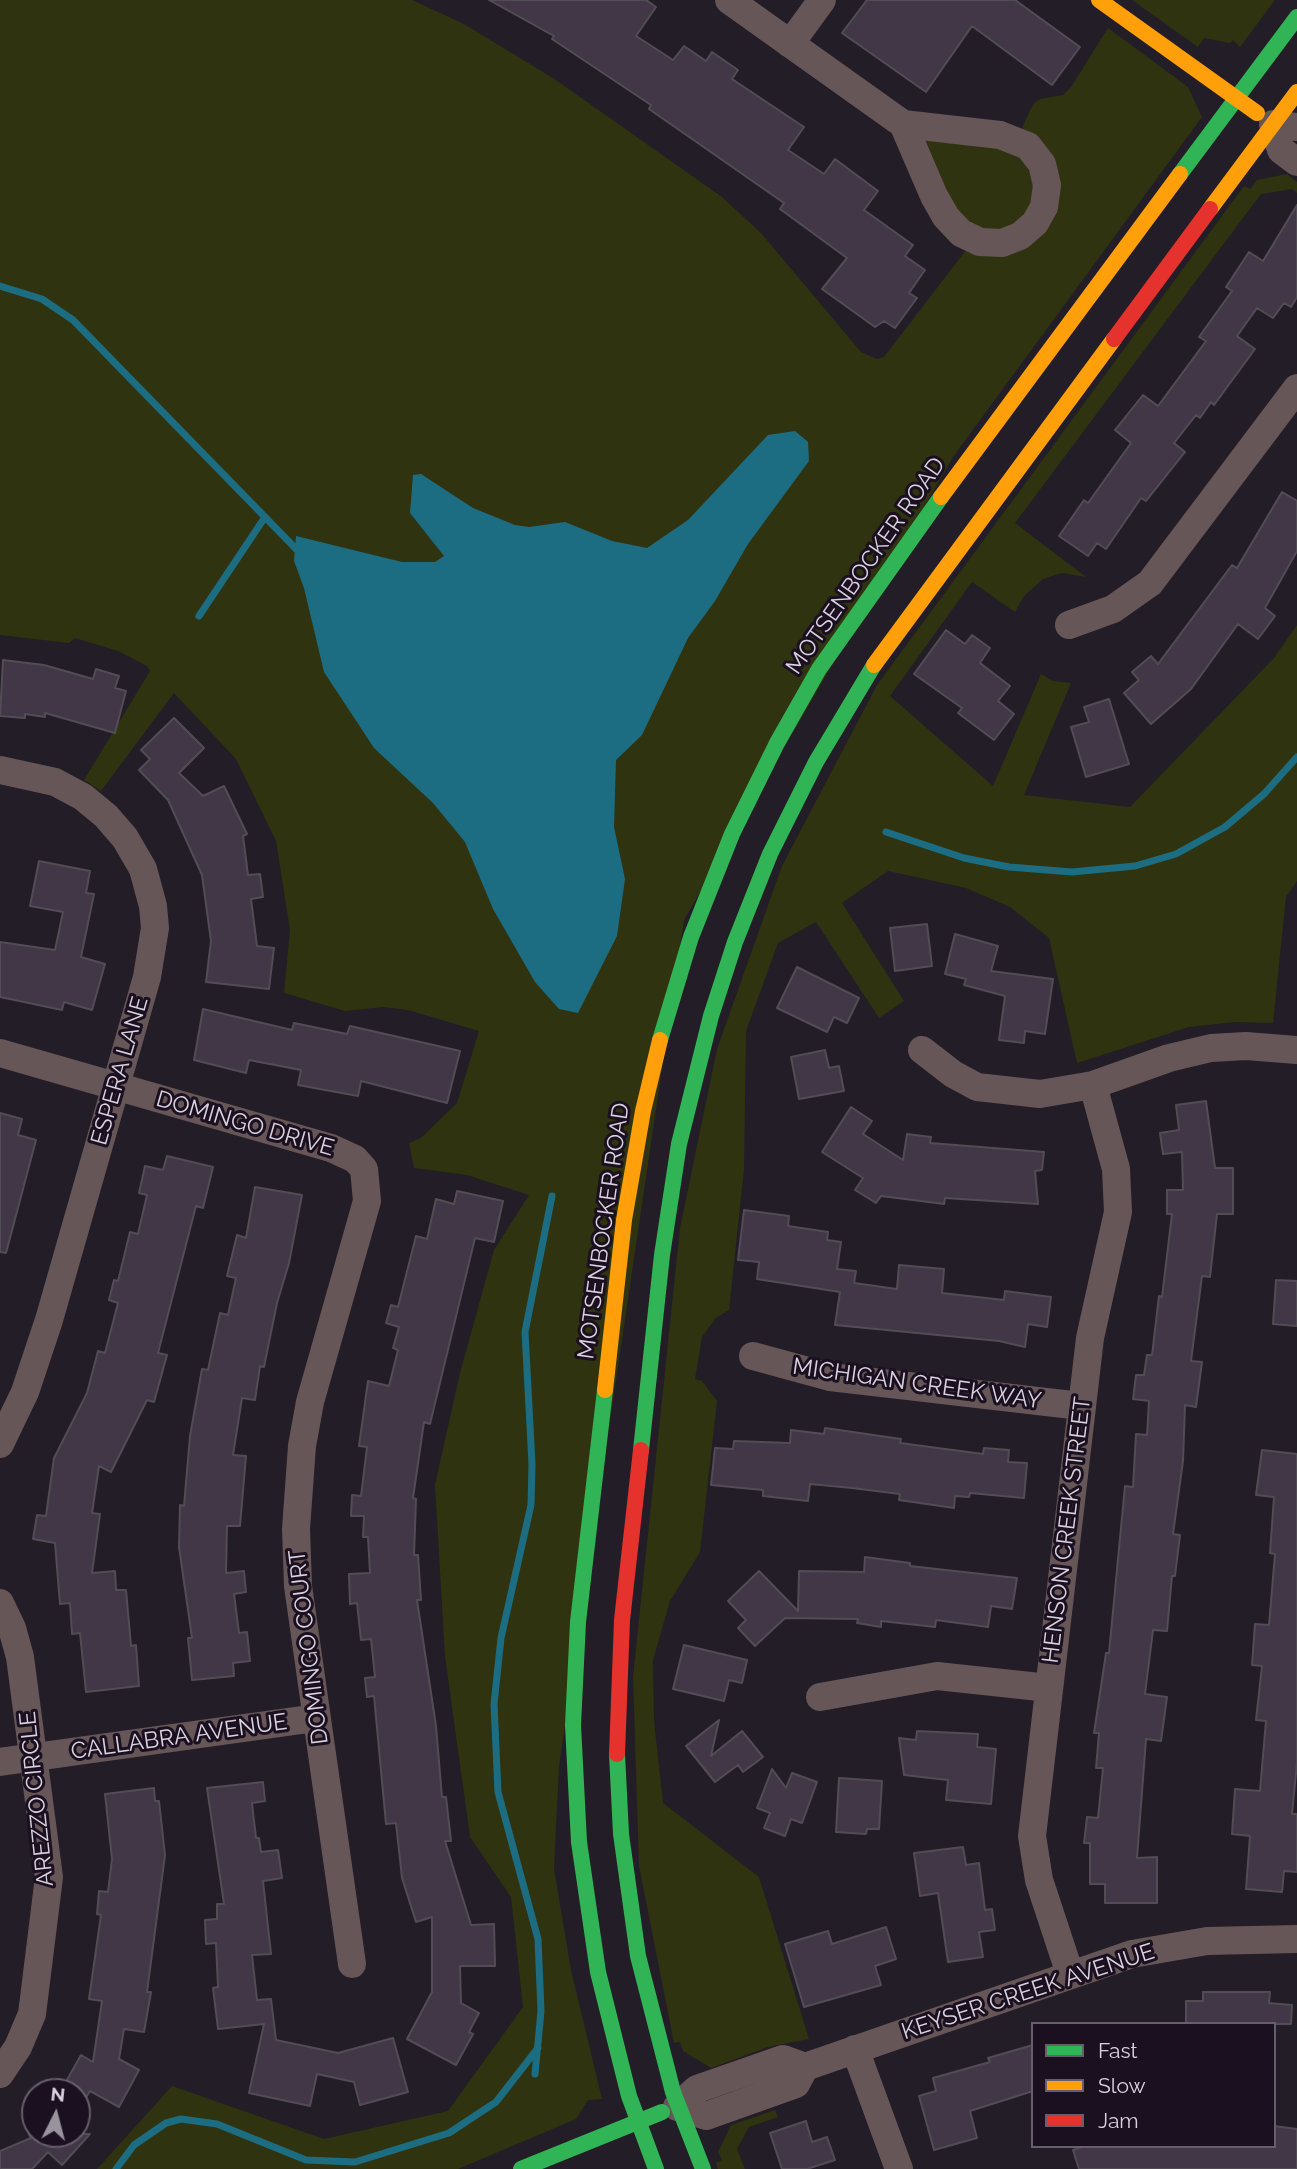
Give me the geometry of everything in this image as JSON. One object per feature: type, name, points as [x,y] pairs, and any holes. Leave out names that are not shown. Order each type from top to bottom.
[{"type":"main road","points":[[1100,0],[1237,99],[1285,125]]},
{"type":"main road","name":"MOTSENBOCKER ROAD","points":[[656,2169],[637,2121],[607,2015],[588,1916],[576,1810],[574,1693],[581,1599],[623,1227],[643,1111],[666,1017],[695,927],[739,818],[819,669],[886,571],[1297,17]]},
{"type":"main road","points":[[703,2169],[677,2106],[641,1969],[626,1884],[618,1787],[617,1682],[665,1233],[682,1129],[711,1016],[735,942],[770,854],[810,772],[878,657],[1285,125],[1297,92]]},
{"type":"main road","name":"KEYSER CREEK AVENUE","points":[[521,2169],[677,2106]]},
{"type":"street","points":[[729,0],[903,124],[1000,135],[1028,146],[1042,164],[1047,184],[1044,207],[1035,223],[1020,236],[1002,243],[980,242],[961,233],[946,217],[903,124]]},
{"type":"street","points":[[790,44],[822,0]]},
{"type":"street","points":[[1285,125],[1281,150],[1297,162]]},
{"type":"street","points":[[1069,625],[1124,603],[1150,583],[1297,388]]},
{"type":"street","name":"ESPERA LANE","points":[[0,769],[41,777],[83,797],[125,838],[148,882],[155,918],[153,952],[40,1348],[0,1444]]},
{"type":"street","points":[[922,1050],[962,1080],[985,1089],[1041,1094],[1093,1085],[1169,1058],[1211,1048],[1246,1046],[1297,1050]]},
{"type":"street","name":"DOMINGO DRIVE","points":[[0,1053],[331,1148],[372,1164]]},
{"type":"street","name":"HENSON CREEK STREET","points":[[1070,1974],[1041,1887],[1033,1849],[1091,1331],[1116,1230],[1119,1206],[1114,1163],[1093,1085]]},
{"type":"street","name":"DOMINGO COURT","points":[[352,1964],[298,1586],[299,1482],[315,1378],[367,1201],[372,1164]]},
{"type":"street","name":"MICHIGAN CREEK WAY","points":[[753,1356],[830,1377],[1082,1406]]},
{"type":"street","name":"AREZZO CIRCLE","points":[[0,1603],[16,1643],[48,1863],[46,1914],[32,2014],[18,2048],[0,2074]]},
{"type":"street","points":[[820,1697],[937,1675],[1049,1688]]},
{"type":"street","name":"CALLABRA AVENUE","points":[[0,1762],[316,1718]]},
{"type":"street","name":"KEYSER CREEK AVENUE","points":[[677,2106],[697,2089],[783,2059],[805,2067],[1125,1956],[1177,1945],[1242,1938],[1297,1939]]},
{"type":"street","points":[[855,2049],[899,2169]]},
{"type":"green space","points":[[0,0],[412,0],[464,24],[553,78],[722,197],[761,233],[861,352],[877,359],[884,357],[966,250],[1040,236],[1030,133],[1022,128],[1033,104],[1040,99],[1063,95],[1071,87],[1108,28],[1188,87],[1202,117],[953,457],[684,920],[559,1766],[554,1869],[571,1970],[602,2099],[588,2100],[576,2119],[458,2169],[97,2169],[172,2086],[324,2139],[448,2111],[523,2007],[511,1897],[470,1837],[445,1656],[435,1485],[460,1373],[494,1250],[529,1195],[467,1175],[414,1168],[409,1143],[421,1138],[457,1103],[479,1031],[408,1010],[383,1007],[345,1011],[284,993],[290,930],[276,841],[236,759],[174,693],[101,791],[84,780],[150,671],[147,666],[118,651],[75,638],[69,643],[0,635]]},
{"type":"green space","points":[[1132,0],[1275,0],[1240,47],[1233,40],[1230,43],[1204,38],[1198,47]]},
{"type":"green space","points":[[927,138],[1007,146],[1029,163],[1037,193],[1019,223],[988,233],[958,216],[924,141]]},
{"type":"green space","points":[[1287,174],[1297,182],[1297,193],[1292,189],[1261,194],[1015,523],[1086,577],[1062,573],[1043,579],[1024,596],[1015,612],[972,582],[890,696],[993,786],[1041,674],[1053,681],[1071,683],[1024,795],[1130,807],[1274,658],[1297,625],[1297,881],[1286,897],[1273,1023],[1235,1022],[1189,1027],[1077,1063],[1049,938],[1010,907],[966,888],[888,871],[842,903],[904,1001],[879,1018],[816,922],[778,943],[746,1031],[744,1169],[729,1310],[716,1318],[702,1337],[695,1379],[702,1381],[717,1401],[700,1552],[670,1601],[653,1660],[654,1721],[663,1803],[759,1877],[809,2039],[768,2047],[711,2068],[683,2051],[680,2042],[674,2043],[639,1866],[633,1677],[680,1228],[717,1049],[782,866],[877,685],[1244,186],[1250,189],[1257,180]]},
{"type":"green space","points":[[775,2110],[778,2117],[749,2127],[737,2149],[745,2169],[718,2169],[716,2163],[722,2160],[718,2152],[731,2125]]},
{"type":"water","points":[[795,431],[808,442],[809,461],[748,544],[715,601],[688,638],[642,735],[616,760],[614,827],[625,879],[617,936],[578,1013],[559,1009],[535,982],[493,909],[465,842],[433,803],[374,748],[324,672],[304,588],[294,561],[296,536],[402,562],[435,562],[444,556],[410,513],[413,475],[421,474],[473,508],[515,525],[529,527],[565,522],[612,541],[647,548],[688,520],[768,435]]},
{"type":"building","points":[[489,0],[646,0],[656,7],[636,36],[673,60],[684,46],[706,61],[712,52],[738,70],[732,79],[804,127],[788,150],[824,174],[835,159],[878,191],[864,210],[913,245],[905,256],[925,270],[909,293],[917,298],[895,328],[884,321],[875,327],[822,289],[847,258],[780,209],[784,203],[649,109],[651,105],[552,39],[554,36]]},
{"type":"building","points":[[867,0],[1015,0],[1080,47],[1052,85],[972,26],[926,92],[842,33]]},
{"type":"building","points":[[1297,205],[1297,297],[1291,307],[1284,303],[1273,318],[1257,308],[1237,336],[1255,349],[1214,405],[1211,402],[1200,418],[1196,415],[1174,443],[1185,452],[1146,501],[1141,498],[1106,549],[1097,543],[1088,556],[1059,536],[1084,500],[1088,503],[1131,443],[1115,430],[1143,395],[1158,406],[1206,341],[1199,337],[1232,291],[1226,287],[1249,252],[1263,261]]},
{"type":"building","points":[[1282,492],[1297,501],[1297,551],[1265,608],[1275,616],[1258,639],[1238,624],[1191,689],[1151,724],[1124,693],[1139,680],[1132,672],[1151,656],[1158,664],[1232,565],[1237,568]]},
{"type":"building","points":[[946,630],[965,644],[972,635],[990,648],[980,663],[1010,686],[998,701],[1014,714],[994,740],[958,713],[962,708],[914,674]]},
{"type":"building","points":[[3,660],[44,665],[93,679],[96,669],[119,676],[115,688],[126,691],[115,733],[45,713],[45,717],[25,714],[25,718],[0,716]]},
{"type":"building","points":[[1109,699],[1129,764],[1086,777],[1071,727],[1089,722],[1084,707]]},
{"type":"building","points":[[174,718],[204,748],[179,773],[203,796],[224,786],[247,834],[243,836],[248,875],[260,874],[263,897],[251,899],[257,946],[274,948],[269,989],[206,982],[211,941],[202,875],[168,800],[139,770],[150,759],[141,750]]},
{"type":"building","points":[[39,861],[90,871],[86,893],[94,894],[81,957],[105,964],[92,1010],[64,1002],[62,1010],[0,997],[0,942],[55,950],[63,912],[30,906]]},
{"type":"building","points":[[927,924],[932,966],[895,971],[890,928]]},
{"type":"building","points":[[955,934],[998,946],[991,971],[1053,979],[1045,1034],[1025,1031],[1024,1043],[999,1040],[1005,996],[964,985],[966,979],[945,974]]},
{"type":"building","points":[[797,967],[859,998],[847,1023],[834,1017],[827,1032],[777,1008]]},
{"type":"building","points":[[203,1009],[292,1030],[294,1023],[347,1034],[350,1026],[460,1051],[447,1103],[361,1081],[358,1096],[298,1085],[301,1070],[249,1060],[246,1073],[194,1060]]},
{"type":"building","points":[[825,1050],[829,1068],[839,1066],[844,1091],[799,1099],[791,1057]]},
{"type":"building","points":[[1206,1101],[1215,1168],[1233,1168],[1233,1214],[1217,1214],[1210,1277],[1202,1276],[1191,1361],[1202,1362],[1196,1407],[1185,1405],[1183,1461],[1173,1534],[1180,1535],[1175,1576],[1172,1576],[1167,1631],[1153,1630],[1145,1694],[1167,1697],[1161,1741],[1146,1739],[1137,1858],[1157,1857],[1157,1903],[1105,1903],[1105,1884],[1090,1884],[1090,1843],[1084,1843],[1087,1817],[1098,1818],[1103,1768],[1096,1768],[1099,1733],[1094,1733],[1106,1653],[1109,1653],[1125,1486],[1133,1487],[1136,1434],[1147,1435],[1149,1401],[1133,1399],[1136,1375],[1144,1375],[1147,1355],[1152,1355],[1159,1296],[1162,1297],[1172,1214],[1167,1214],[1167,1190],[1183,1190],[1182,1152],[1163,1154],[1160,1133],[1179,1130],[1176,1105]]},
{"type":"building","points":[[851,1107],[872,1121],[863,1134],[903,1160],[907,1134],[931,1137],[930,1143],[1044,1152],[1042,1170],[1035,1171],[1038,1204],[945,1198],[944,1204],[881,1196],[876,1203],[855,1190],[863,1178],[822,1152]]},
{"type":"building","points":[[0,1113],[22,1119],[18,1135],[36,1140],[6,1253],[0,1252]]},
{"type":"building","points":[[167,1156],[213,1167],[203,1208],[196,1206],[158,1353],[167,1355],[154,1402],[147,1400],[111,1472],[99,1466],[92,1513],[100,1514],[92,1573],[115,1571],[116,1590],[126,1590],[131,1646],[136,1645],[139,1686],[86,1692],[80,1633],[72,1634],[70,1603],[60,1604],[55,1543],[33,1539],[37,1515],[46,1516],[54,1458],[87,1393],[98,1351],[105,1353],[118,1303],[109,1300],[114,1280],[118,1281],[130,1232],[138,1234],[147,1195],[139,1193],[145,1166],[163,1170]]},
{"type":"building","points":[[255,1187],[302,1195],[264,1367],[260,1366],[255,1400],[242,1398],[233,1455],[246,1456],[240,1526],[227,1526],[226,1573],[244,1571],[246,1592],[234,1594],[239,1633],[247,1632],[250,1661],[233,1663],[234,1676],[192,1680],[188,1638],[192,1638],[179,1547],[180,1505],[184,1506],[190,1436],[202,1369],[208,1370],[220,1313],[228,1315],[236,1278],[227,1276],[237,1235],[246,1238]]},
{"type":"building","points":[[457,1191],[503,1201],[494,1242],[475,1238],[430,1424],[424,1422],[413,1498],[416,1499],[414,1555],[418,1555],[421,1600],[417,1600],[436,1726],[442,1797],[446,1797],[451,1841],[445,1841],[471,1925],[494,1924],[495,1966],[460,1966],[461,2003],[479,2013],[469,2032],[473,2034],[456,2065],[407,2039],[432,1992],[432,1917],[416,1922],[402,1878],[396,1823],[386,1824],[374,1696],[367,1697],[365,1678],[375,1677],[371,1639],[361,1640],[357,1603],[350,1604],[349,1574],[370,1573],[368,1537],[363,1537],[364,1516],[351,1516],[352,1495],[361,1496],[367,1447],[359,1446],[368,1381],[389,1386],[398,1350],[393,1348],[399,1327],[386,1323],[391,1305],[398,1307],[416,1236],[427,1239],[436,1199],[454,1204]]},
{"type":"building","points":[[744,1210],[789,1216],[788,1226],[828,1232],[827,1240],[841,1242],[837,1269],[856,1271],[854,1283],[897,1289],[899,1265],[944,1269],[942,1293],[1004,1300],[1005,1291],[1051,1297],[1047,1327],[1028,1324],[1025,1347],[999,1341],[835,1325],[840,1292],[757,1279],[759,1262],[738,1260]]},
{"type":"building","points":[[1276,1280],[1297,1281],[1297,1326],[1273,1324]]},
{"type":"building","points":[[825,1428],[901,1439],[900,1443],[983,1454],[984,1448],[1009,1450],[1008,1462],[1027,1463],[1024,1498],[970,1493],[969,1497],[955,1496],[954,1508],[899,1500],[900,1494],[810,1484],[808,1501],[763,1496],[763,1490],[711,1485],[715,1448],[733,1449],[734,1441],[790,1443],[791,1430],[824,1434]]},
{"type":"building","points":[[1262,1450],[1297,1454],[1297,1763],[1292,1814],[1297,1814],[1297,1872],[1284,1871],[1282,1892],[1246,1889],[1250,1836],[1232,1834],[1235,1789],[1260,1791],[1266,1721],[1256,1720],[1262,1666],[1252,1665],[1255,1624],[1269,1625],[1275,1554],[1270,1553],[1274,1497],[1256,1495]]},
{"type":"building","points":[[865,1557],[910,1563],[910,1566],[1017,1578],[1012,1609],[991,1606],[988,1627],[936,1620],[935,1627],[881,1621],[881,1627],[857,1623],[858,1619],[785,1618],[755,1646],[738,1628],[746,1620],[728,1601],[759,1571],[798,1611],[799,1571],[864,1572]]},
{"type":"building","points":[[684,1645],[747,1660],[742,1683],[729,1680],[724,1701],[673,1689]]},
{"type":"building","points":[[719,1720],[711,1756],[742,1731],[763,1757],[743,1772],[738,1765],[715,1782],[686,1746]]},
{"type":"building","points":[[917,1731],[978,1734],[977,1747],[996,1749],[991,1804],[946,1800],[948,1780],[904,1775],[899,1738],[916,1740]]},
{"type":"building","points":[[772,1769],[786,1788],[792,1773],[817,1782],[802,1823],[791,1819],[785,1836],[764,1828],[770,1813],[757,1808]]},
{"type":"building","points":[[839,1778],[882,1781],[879,1829],[867,1829],[866,1834],[836,1832]]},
{"type":"building","points":[[263,1782],[265,1801],[252,1803],[256,1838],[259,1838],[261,1852],[278,1850],[282,1878],[263,1881],[271,1954],[252,1955],[257,2000],[271,1999],[276,2040],[338,2053],[393,2038],[408,2092],[360,2105],[354,2082],[317,2074],[310,2106],[249,2093],[264,2024],[218,2029],[213,1988],[218,1987],[216,1943],[206,1944],[205,1920],[217,1919],[217,1904],[224,1904],[207,1788]]},
{"type":"building","points":[[154,1788],[155,1801],[159,1801],[165,1855],[147,1992],[151,1992],[144,2032],[124,2029],[119,2059],[139,2070],[119,2107],[91,2092],[91,2078],[68,2078],[81,2055],[93,2062],[102,2001],[89,1999],[101,1915],[97,1914],[99,1891],[108,1892],[112,1859],[105,1794]]},
{"type":"building","points":[[963,1847],[966,1865],[979,1863],[985,1910],[992,1909],[995,1930],[979,1932],[983,1957],[948,1962],[938,1893],[920,1896],[914,1853]]},
{"type":"building","points":[[886,1927],[896,1959],[875,1966],[881,1985],[804,2007],[785,1944],[828,1931],[832,1944]]},
{"type":"building","points":[[1203,1992],[1270,1992],[1269,2003],[1292,2005],[1291,2024],[1186,2022],[1186,2001],[1203,2001]]},
{"type":"building","points":[[1031,2046],[1031,2092],[970,2111],[977,2138],[934,2150],[919,2096],[936,2091],[933,2078],[990,2062],[988,2058]]},
{"type":"building","points":[[806,2121],[812,2142],[827,2137],[835,2160],[807,2169],[782,2169],[770,2133]]},
{"type":"building","points":[[1276,2126],[1297,2129],[1297,2169],[1079,2169],[1073,2150],[1276,2148]]},
{"type":"building","points":[[21,2142],[21,2148],[77,2148],[62,2165],[48,2152],[32,2169],[0,2169],[0,2151]]},
{"type":"waterway","points":[[0,286],[42,299],[73,320],[301,554]]},
{"type":"waterway","points":[[199,616],[265,517]]},
{"type":"waterway","points":[[886,832],[964,858],[1009,867],[1072,872],[1135,866],[1176,854],[1225,827],[1264,794],[1297,757]]},
{"type":"waterway","points":[[535,2074],[541,2011],[538,1939],[498,1792],[494,1704],[501,1638],[531,1505],[532,1464],[525,1332],[552,1196]]},
{"type":"waterway","points":[[116,2169],[134,2145],[166,2123],[181,2119],[217,2124],[306,2160],[355,2162],[449,2133],[496,2102],[538,2048]]},
{"type":"traffic: fast","points":[[1180,174],[1297,17]]},
{"type":"traffic: fast","points":[[660,1040],[691,937],[732,834],[777,743],[819,669],[941,497]]},
{"type":"traffic: fast","points":[[641,1450],[662,1255],[679,1144],[711,1016],[735,942],[770,854],[816,762],[874,665]]},
{"type":"traffic: fast","points":[[605,1390],[578,1622],[573,1725],[579,1842],[598,1972],[629,2096],[656,2169]]},
{"type":"traffic: fast","points":[[617,1754],[621,1834],[638,1956],[673,2092],[703,2169]]},
{"type":"traffic: fast","points":[[521,2169],[662,2112]]},
{"type":"traffic: slow","points":[[1099,0],[1257,113]]},
{"type":"traffic: slow","points":[[1210,209],[1297,92]]},
{"type":"traffic: slow","points":[[941,497],[1180,174]]},
{"type":"traffic: slow","points":[[874,665],[1114,339]]},
{"type":"traffic: slow","points":[[605,1390],[624,1220],[643,1111],[660,1040]]},
{"type":"traffic: jam","points":[[1114,339],[1210,209]]},
{"type":"traffic: jam","points":[[617,1754],[622,1620],[641,1450]]}]
